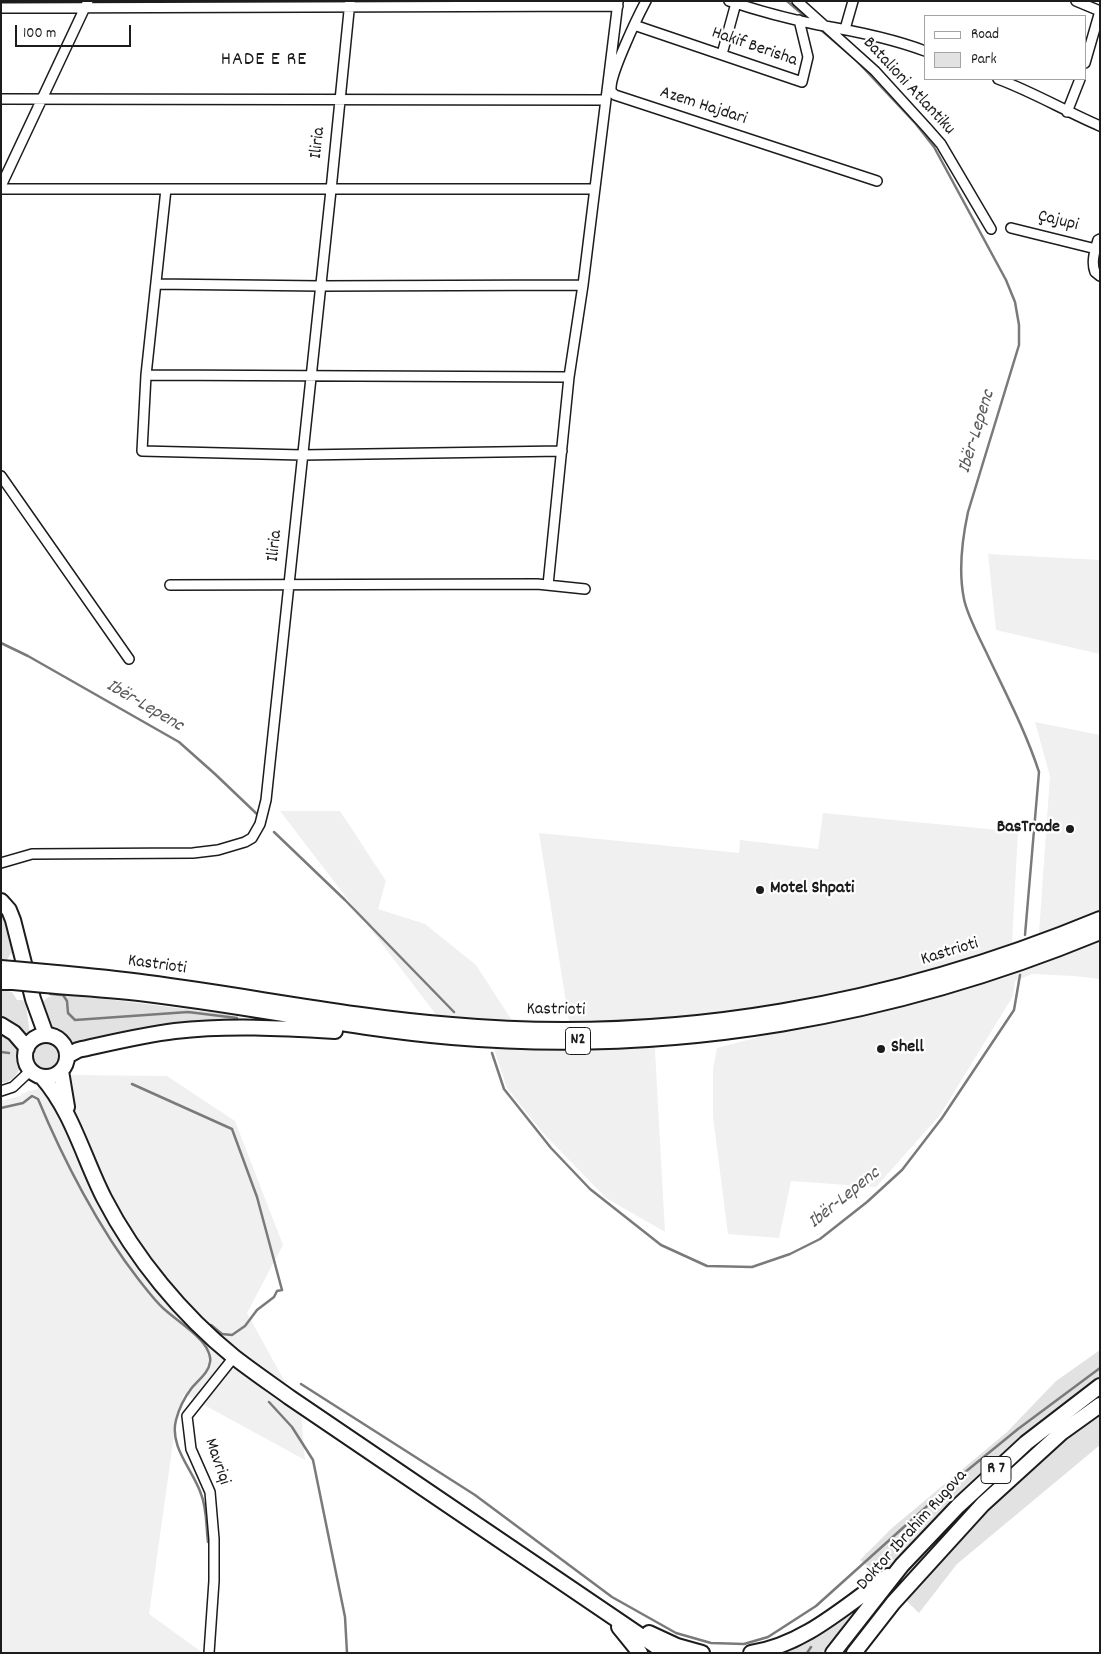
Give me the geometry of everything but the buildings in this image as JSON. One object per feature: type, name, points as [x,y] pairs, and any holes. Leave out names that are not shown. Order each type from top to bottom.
[{"type":"highway","points":[[1,900],[9,910],[13,920],[33,998],[35,1041],[25,1060],[51,1088],[70,1122],[105,1199],[130,1242],[169,1293],[194,1320],[234,1357],[289,1397],[666,1653]]},
{"type":"highway","name":"Kastrioti","points":[[7,975],[148,983],[358,1015],[453,1026],[546,1030],[638,1028],[687,1025],[733,1019],[874,994],[1002,957],[1100,919]]},
{"type":"highway","name":"Kastrioti","points":[[46,978],[408,1033],[498,1040],[594,1041],[687,1036],[753,1028],[844,1012],[925,992],[1015,964],[1100,932]]},
{"type":"highway","points":[[1,1025],[14,1033],[35,1041],[58,1039],[66,1050],[66,1062],[61,1071],[49,1077],[36,1074]]},
{"type":"highway","points":[[67,1056],[78,1050],[184,1030],[285,1028],[408,1033]]},
{"type":"highway","points":[[61,1071],[70,1122]]},
{"type":"highway","name":"Doktor Ibrahim Rugova","points":[[833,1653],[902,1565],[958,1506],[1026,1443],[1100,1386]]},
{"type":"highway","name":"Doktor Ibrahim Rugova","points":[[854,1653],[893,1603],[983,1504],[1062,1433],[1100,1404]]},
{"type":"highway","points":[[750,1653],[780,1646],[816,1628],[902,1565]]},
{"type":"highway","points":[[605,1612],[640,1653]]},
{"type":"highway","points":[[605,1612],[677,1646],[702,1653]]},
{"type":"street","name":"Azem Hajdari","points":[[646,1],[634,25],[612,84],[611,91],[615,95],[877,181]]},
{"type":"street","points":[[797,1],[821,25]]},
{"type":"street","points":[[845,29],[854,1]]},
{"type":"street","points":[[1076,1],[1100,11],[1086,60]]},
{"type":"street","name":"Batalioni Atlantiku","points":[[722,54],[732,2],[761,12],[845,29],[914,46],[924,51]]},
{"type":"street","points":[[86,4],[1,188],[594,189]]},
{"type":"street","points":[[1,8],[86,4],[618,4],[583,285],[569,377],[548,585]]},
{"type":"street","name":"Iliria","points":[[1,863],[32,854],[207,852],[234,846],[252,838],[260,824],[265,806],[349,4]]},
{"type":"street","name":"Hakif Berisha","points":[[634,25],[802,82],[808,57],[799,20]]},
{"type":"street","name":"Batalioni Atlantiku","points":[[821,25],[875,72],[941,144],[991,229]]},
{"type":"street","points":[[1001,80],[1100,126]]},
{"type":"street","points":[[1067,112],[1080,80]]},
{"type":"street","points":[[1,99],[340,98],[606,100]]},
{"type":"street","points":[[166,189],[146,375],[142,451],[302,455],[562,451]]},
{"type":"street","name":"Çajupi","points":[[1011,228],[1081,245],[1098,243],[1093,268],[1100,276]]},
{"type":"street","points":[[156,284],[320,286],[583,285]]},
{"type":"street","points":[[146,375],[569,377]]},
{"type":"street","points":[[1,476],[129,659]]},
{"type":"street","points":[[170,585],[548,585],[585,589]]},
{"type":"street","points":[[1,1090],[13,1087],[36,1074]]},
{"type":"street","name":"Mavriqi","points":[[209,1653],[214,1581],[214,1539],[210,1492],[191,1449],[187,1416],[234,1357]]},
{"type":"shaded area","points":[[988,554],[1100,560],[1100,654],[996,630]]},
{"type":"shaded area","points":[[1035,722],[1100,735],[1100,979],[1032,974],[1015,981],[1013,996],[940,1115],[876,1187],[791,1181],[779,1238],[728,1234],[713,1117],[713,1069],[717,1048],[789,1029],[656,1043],[665,1232],[606,1198],[543,1133],[507,1088],[494,1049],[438,1017],[280,811],[340,811],[386,881],[378,909],[425,924],[476,965],[511,1019],[569,1021],[539,833],[739,853],[740,840],[818,849],[823,813],[1018,832],[1012,942],[1039,933],[1050,776]]},
{"type":"shaded area","points":[[72,1075],[167,1076],[235,1121],[283,1245],[247,1313],[301,1411],[305,1460],[184,1394],[176,1421],[149,1614],[203,1653],[1,1652],[1,1101],[20,1096],[28,1091]]},
{"type":"green space","points":[[1,910],[7,920],[15,956],[11,953],[7,960],[1,959]]},
{"type":"green space","points":[[1,990],[12,992],[17,1000],[23,1000],[26,1005],[30,1035],[25,1034],[1,1018]]},
{"type":"green space","points":[[67,994],[225,1014],[280,1026],[69,1044],[61,1035],[50,1030],[39,996],[44,1001],[48,997]]},
{"type":"green space","points":[[1,1033],[15,1047],[21,1058],[21,1064],[15,1076],[9,1081],[1,1083]]},
{"type":"green space","points":[[46,1043],[55,1047],[59,1056],[55,1065],[46,1069],[37,1065],[33,1056],[37,1047]]},
{"type":"green space","points":[[1100,1350],[1100,1445],[957,1564],[919,1613],[884,1579],[860,1560],[892,1528],[1007,1432],[1056,1381]]},
{"type":"green space","points":[[875,1588],[822,1653],[774,1653]]},
{"type":"waterway","name":"Ibër-Lepenc","points":[[787,1],[808,19]]},
{"type":"waterway","name":"Ibër-Lepenc","points":[[820,29],[856,60],[916,124],[934,147],[1006,280],[1015,302],[1019,325],[1019,345],[968,512],[963,544],[961,577],[968,613],[1022,728],[1039,772],[1025,935]]},
{"type":"waterway","name":"Ibër-Lepenc","points":[[1,643],[28,656],[179,742],[259,816]]},
{"type":"waterway","name":"Ibër-Lepenc","points":[[274,832],[345,900],[454,1012]]},
{"type":"waterway","name":"Ibër-Lepenc","points":[[492,1053],[504,1089],[551,1148],[590,1189],[661,1245],[707,1266],[752,1267],[790,1254],[820,1239],[867,1202],[902,1170],[942,1118],[1014,1010],[1020,975]]},
{"type":"waterway","points":[[50,994],[63,995],[67,1001],[68,1013],[75,1020],[188,1012],[237,1018]]},
{"type":"waterway","points":[[1,1052],[9,1053]]},
{"type":"waterway","points":[[132,1084],[232,1129],[257,1197],[282,1290],[277,1291],[274,1297],[257,1310],[245,1326],[232,1335],[222,1334],[211,1325]]},
{"type":"waterway","points":[[1,1108],[23,1103],[32,1096],[38,1099],[83,1193],[124,1260],[157,1302],[195,1334],[208,1351],[209,1366],[184,1400],[177,1416],[175,1430],[179,1449],[203,1499],[208,1542]]},
{"type":"waterway","points":[[301,1384],[475,1495],[612,1597],[676,1633],[711,1643],[744,1644],[768,1637],[816,1606],[964,1473],[1018,1429],[1100,1368]]},
{"type":"waterway","points":[[269,1402],[292,1427],[313,1460],[345,1617],[347,1653]]},
{"type":"waterway","points":[[807,1653],[811,1647]]},
{"type":"place","name":"BasTrade","points":[[1070,829]]},
{"type":"place","name":"Motel Shpati","points":[[760,890]]},
{"type":"place","name":"Shell","points":[[881,1049]]},
{"type":"district","name":"HADE E RE","points":[[264,61]]}]
